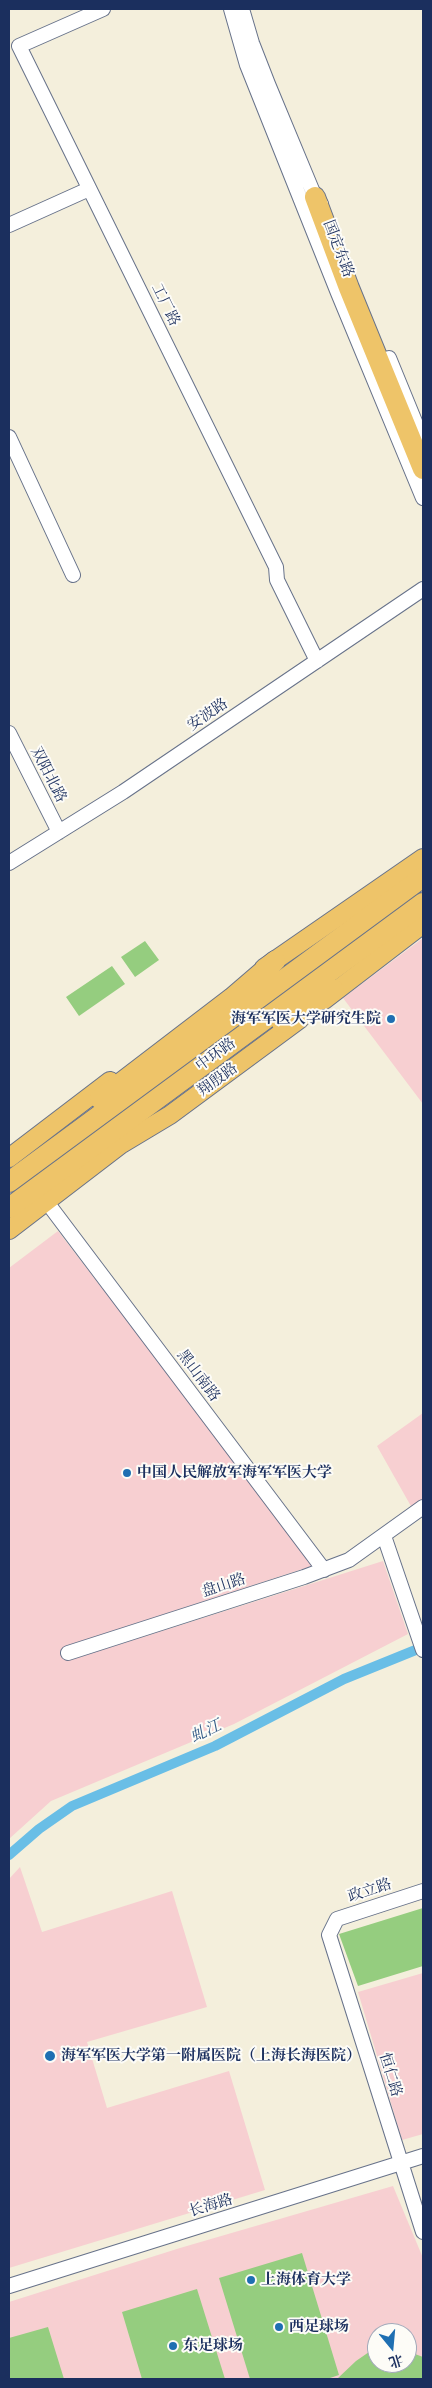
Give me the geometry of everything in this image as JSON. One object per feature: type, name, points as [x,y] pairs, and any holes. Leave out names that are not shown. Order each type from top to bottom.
[{"type":"highway","points":[[315,197],[374,351],[423,469]]},
{"type":"highway","name":"中环路","points":[[9,1182],[423,877]]},
{"type":"highway","name":"中环路","points":[[9,1208],[369,944],[423,902]]},
{"type":"highway","points":[[9,1171],[34,1149],[232,998],[275,961]]},
{"type":"highway","points":[[110,1133],[334,990]]},
{"type":"main road","points":[[9,1158],[229,991],[423,858]]},
{"type":"main road","name":"翔殷路","points":[[9,1230],[120,1145],[178,1110],[311,1011],[334,990],[423,924]]},
{"type":"street","name":"工厂路","points":[[103,9],[19,46],[276,567],[277,580],[317,661]]},
{"type":"street","name":"国定东路","points":[[231,9],[246,65],[423,498]]},
{"type":"street","name":"国定东路","points":[[242,9],[255,51],[315,197],[328,212],[423,441]]},
{"type":"street","points":[[9,225],[89,189]]},
{"type":"street","points":[[9,437],[73,575]]},
{"type":"street","name":"安波路","points":[[9,863],[123,792],[423,589]]},
{"type":"street","name":"双阳北路","points":[[9,733],[59,832]]},
{"type":"street","name":"黑山南路","points":[[46,1202],[324,1570]]},
{"type":"street","name":"盘山路","points":[[68,1653],[324,1570],[349,1560],[423,1506]]},
{"type":"street","points":[[384,1536],[423,1650]]},
{"type":"street","name":"政立路","points":[[331,1927],[336,1919],[423,1891]]},
{"type":"street","name":"恒仁路","points":[[331,1927],[329,1935],[423,2232]]},
{"type":"street","name":"长海路","points":[[9,2286],[423,2156]]},
{"type":"shaded area","name":"海军军医大学研究生院","points":[[423,938],[423,1104],[343,998]]},
{"type":"shaded area","name":"中国人民解放军海军军医大学","points":[[58,1231],[315,1565],[66,1646],[70,1660],[383,1561],[408,1634],[234,1724],[51,1801],[9,1839],[9,1268]]},
{"type":"shaded area","points":[[423,1413],[423,1500],[412,1508],[377,1446]]},
{"type":"shaded area","name":"海军军医大学第一附属医院（上海长海医院）","points":[[20,1867],[42,1932],[172,1891],[207,2007],[87,2042],[107,2108],[229,2071],[265,2190],[9,2268],[9,1879]]},
{"type":"shaded area","points":[[423,1973],[423,2134],[402,2140],[358,1992]]},
{"type":"shaded area","name":"上海体育大学","points":[[393,2186],[423,2258],[423,2379],[9,2379],[9,2302],[180,2248]]},
{"type":"green space","points":[[145,941],[159,960],[135,977],[121,957]]},
{"type":"green space","points":[[112,966],[125,984],[79,1016],[66,997]]},
{"type":"green space","points":[[423,1908],[423,1966],[358,1986],[339,1934]]},
{"type":"green space","name":"西足球场","points":[[302,2253],[339,2375],[327,2379],[250,2379],[219,2278]]},
{"type":"green space","name":"东足球场","points":[[197,2289],[225,2379],[142,2379],[122,2312]]},
{"type":"green space","points":[[48,2327],[64,2379],[9,2379],[9,2338]]},
{"type":"green space","points":[[367,2353],[367,2373],[417,2373],[417,2355],[423,2357],[423,2379],[337,2379]]},
{"type":"waterway","name":"虬江","points":[[9,1855],[39,1829],[72,1806],[215,1746],[344,1679],[423,1647]]},
{"type":"place","name":"海军军医大学研究生院","points":[[391,1019]]},
{"type":"place","name":"中国人民解放军海军军医大学","points":[[127,1473]]},
{"type":"place","name":"海军军医大学第一附属医院（上海长海医院）","points":[[50,2056]]},
{"type":"place","name":"上海体育大学","points":[[251,2280]]},
{"type":"place","name":"西足球场","points":[[279,2327]]},
{"type":"place","name":"东足球场","points":[[173,2346]]}]
